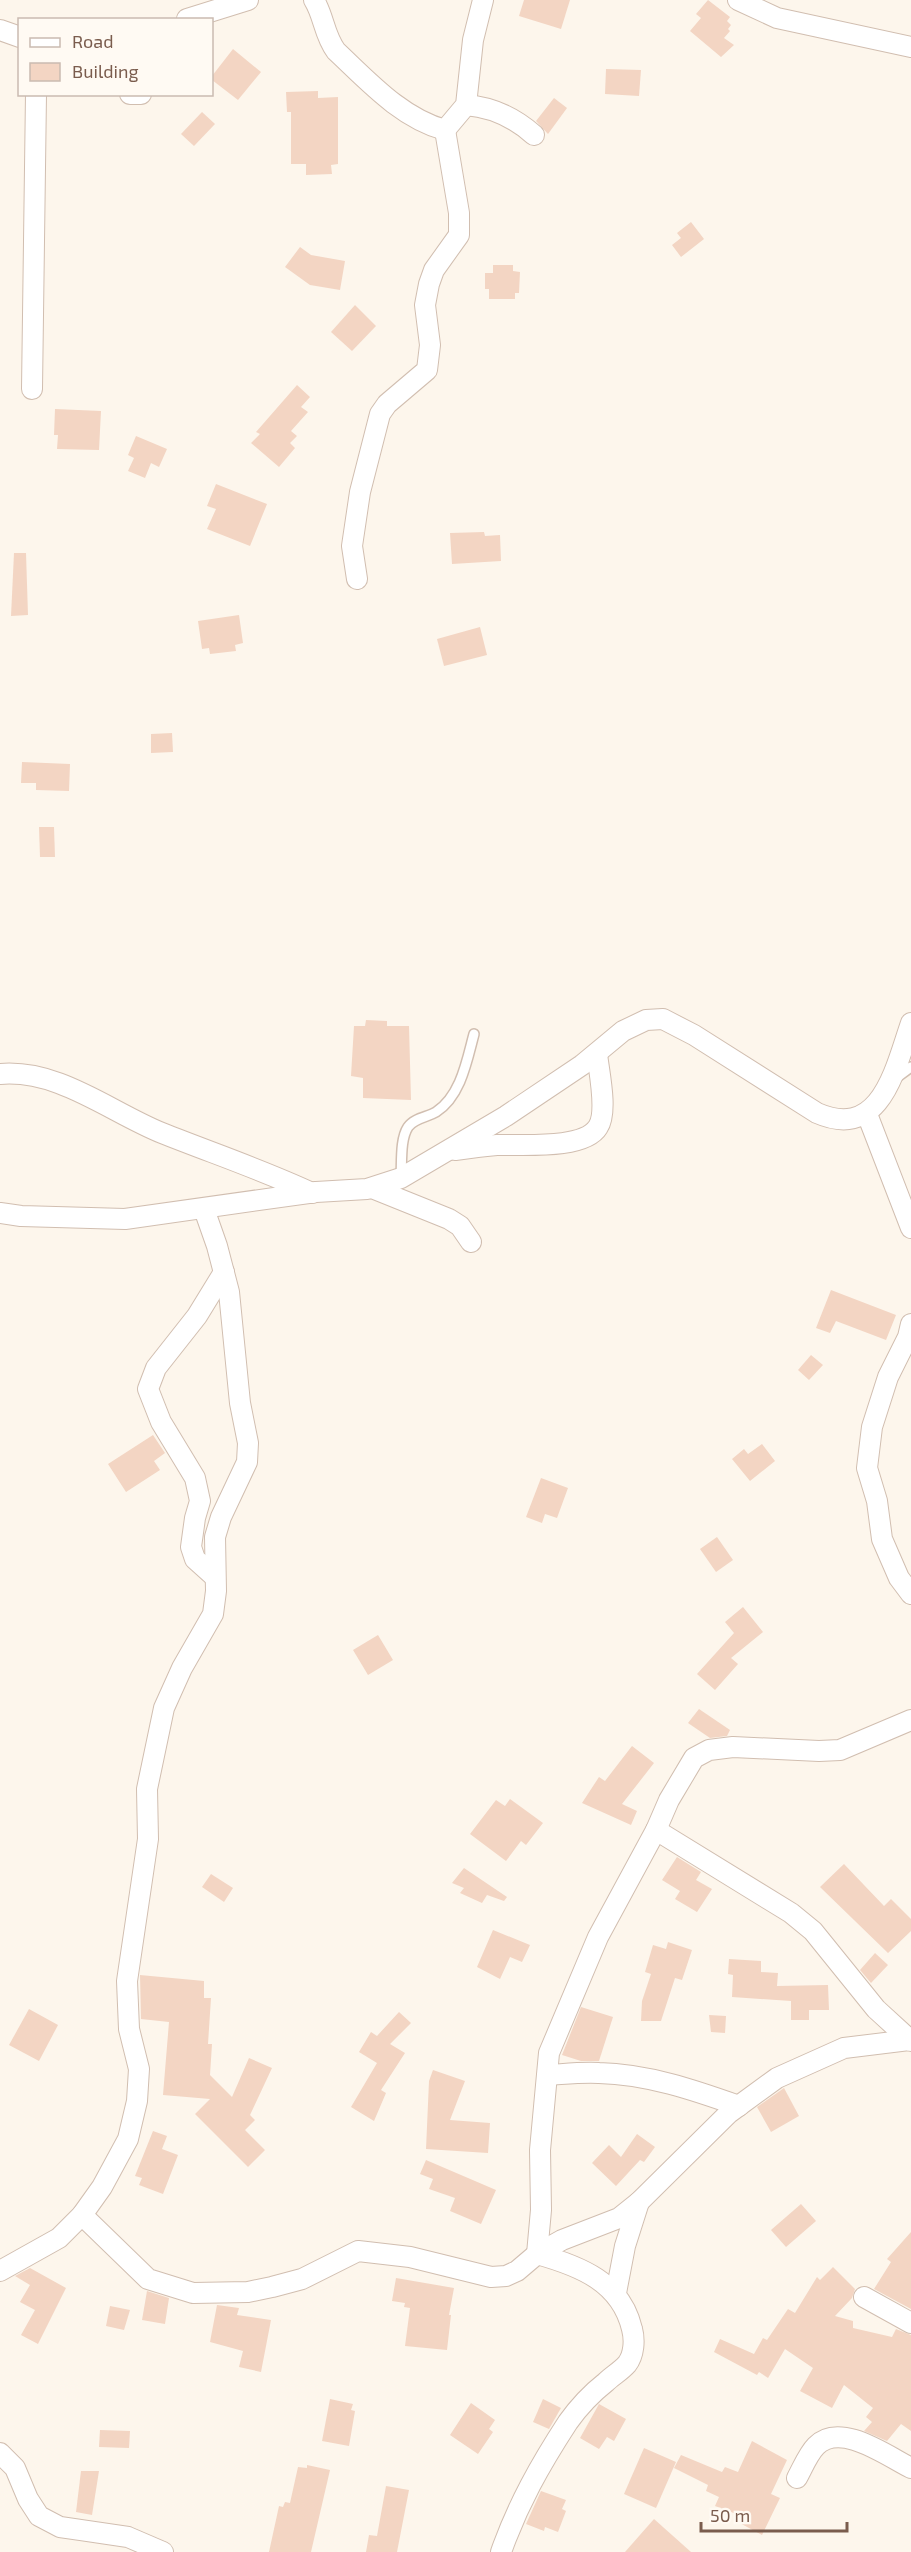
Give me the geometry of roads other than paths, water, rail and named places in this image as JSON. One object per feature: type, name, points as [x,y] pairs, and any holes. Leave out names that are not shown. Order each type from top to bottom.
[{"type":"street","points":[[188,18],[202,0]]},
{"type":"street","points":[[190,18],[248,0]]},
{"type":"street","points":[[314,0],[319,7],[328,41],[336,51],[397,106],[430,126],[445,130]]},
{"type":"street","points":[[357,579],[352,546],[360,492],[380,414],[387,404],[427,370],[430,345],[425,305],[429,284],[434,270],[459,235],[459,213],[445,130],[466,105],[465,94],[473,40],[483,0]]},
{"type":"street","points":[[738,0],[777,18],[911,47]]},
{"type":"street","points":[[0,30],[18,36]]},
{"type":"street","points":[[32,389],[36,96]]},
{"type":"street","points":[[466,105],[480,106],[505,116],[523,125],[534,135]]},
{"type":"street","points":[[0,1213],[21,1216],[125,1219],[312,1193],[372,1188],[401,1178],[506,1116],[597,1054],[623,1031],[646,1020],[663,1019],[694,1035],[817,1113],[845,1121],[867,1114],[891,1081],[911,1023]]},
{"type":"street","points":[[444,1152],[480,1146],[561,1143],[576,1141],[594,1133],[602,1118],[597,1054]]},
{"type":"street","points":[[0,1074],[30,1075],[61,1085],[164,1134],[268,1172],[312,1193]]},
{"type":"street","points":[[867,1114],[911,1228]]},
{"type":"street","points":[[372,1188],[449,1219],[460,1226],[471,1242]]},
{"type":"street","points":[[0,2271],[59,2238],[82,2215],[102,2187],[129,2139],[137,2101],[139,2068],[129,2029],[127,1981],[148,1839],[147,1789],[164,1708],[182,1668],[213,1614],[215,1537],[221,1517],[247,1462],[248,1443],[240,1403],[234,1336],[224,1272],[204,1209]]},
{"type":"street","points":[[215,1577],[195,1559],[191,1547],[200,1501],[195,1478],[161,1422],[148,1389],[156,1368],[197,1316],[224,1272]]},
{"type":"street","points":[[911,1324],[908,1337],[888,1377],[872,1427],[867,1468],[877,1501],[882,1539],[899,1578],[911,1594]]},
{"type":"street","points":[[537,2254],[541,2210],[540,2150],[549,2053],[598,1937],[693,1758],[709,1750],[733,1747],[840,1750],[911,1720]]},
{"type":"street","points":[[656,1830],[791,1913],[813,1930],[876,2009],[910,2040]]},
{"type":"street","points":[[82,2215],[148,2279],[193,2293],[249,2292],[273,2287],[321,2271],[358,2251],[410,2257],[491,2277],[506,2276],[562,2240],[619,2218],[639,2202],[692,2148],[739,2106],[777,2078],[844,2048],[910,2040]]},
{"type":"street","points":[[548,2075],[599,2073],[636,2077],[689,2089],[739,2106]]},
{"type":"street","points":[[616,2293],[625,2246],[639,2202]]},
{"type":"street","points":[[501,2552],[513,2517],[528,2485],[570,2420],[603,2384],[628,2363],[634,2347],[633,2331],[627,2312],[616,2293],[598,2278],[569,2262],[537,2254]]},
{"type":"street","points":[[864,2297],[911,2323]]},
{"type":"street","points":[[797,2478],[816,2445],[833,2436],[855,2439],[911,2468]]},
{"type":"street","points":[[0,2453],[15,2468],[23,2481],[28,2499],[39,2516],[60,2527],[128,2537],[163,2552]]},
{"type":"lane","points":[[401,1178],[407,1128],[413,1122],[438,1111],[447,1102],[462,1074],[474,1034]]},
{"type":"lane","points":[[891,1081],[911,1067]]}]
